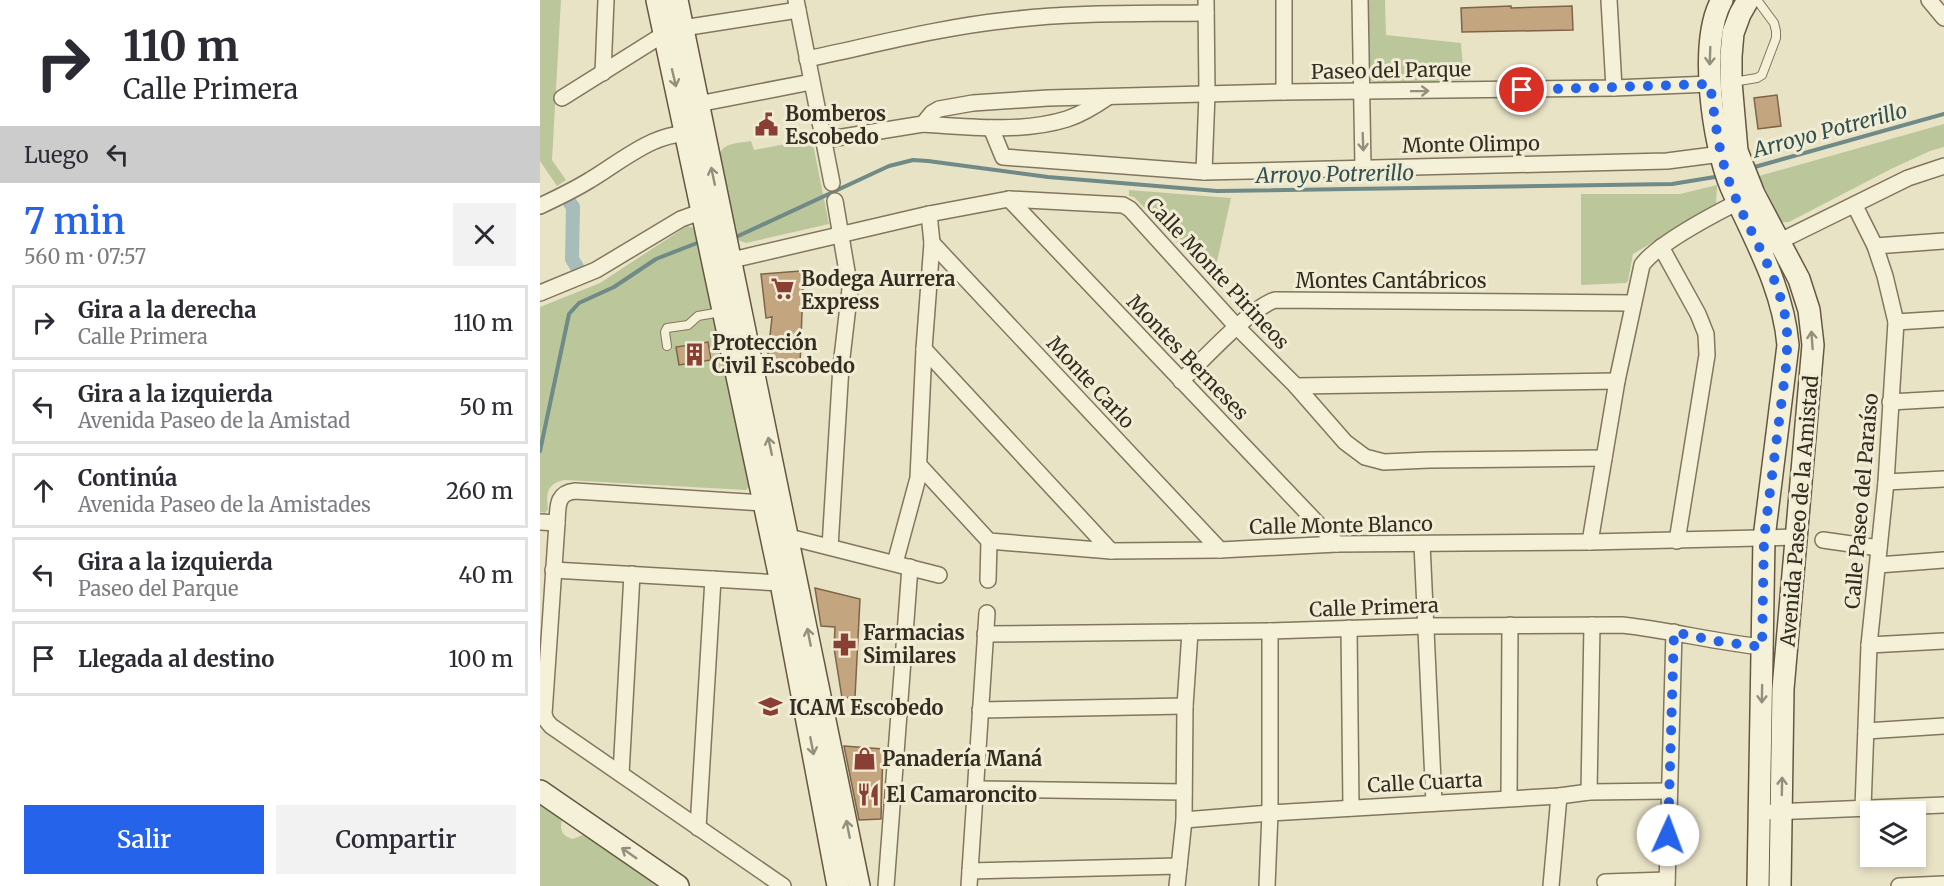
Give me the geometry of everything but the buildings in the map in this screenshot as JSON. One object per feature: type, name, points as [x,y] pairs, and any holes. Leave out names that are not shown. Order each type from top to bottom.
[{"type":"street","points":[[603,73],[606,0]]},
{"type":"street","points":[[657,0],[673,31],[698,104],[695,135],[703,211],[732,260],[731,316],[859,886]]},
{"type":"street","points":[[677,0],[673,31],[717,235],[764,503],[780,538],[781,583],[838,886]]},
{"type":"street","points":[[1284,0],[1284,92]]},
{"type":"street","points":[[1360,0],[1363,167]]},
{"type":"street","points":[[1609,0],[1614,88]]},
{"type":"street","points":[[1722,0],[1712,26],[1709,54],[1710,84],[1737,175]]},
{"type":"street","points":[[1737,175],[1731,82],[1733,33],[1748,0]]},
{"type":"street","points":[[1929,0],[1944,18]]},
{"type":"street","points":[[562,98],[673,31],[797,5],[832,183]]},
{"type":"street","points":[[807,59],[966,26],[1008,20],[1206,6],[1204,172]]},
{"type":"street","points":[[698,104],[812,82]]},
{"type":"street","name":"Paseo del Parque","points":[[923,124],[936,111],[973,103],[1006,100],[1284,92],[1614,88],[1710,84]]},
{"type":"street","name":"Paseo del Parque","points":[[824,140],[923,124],[991,128],[1043,124],[1067,119],[1086,111],[1110,96]]},
{"type":"street","name":"Monte Olimpo","points":[[991,128],[1003,158],[1204,172],[1667,161],[1737,175]]},
{"type":"street","points":[[540,206],[574,190],[665,136],[695,135]]},
{"type":"street","points":[[1769,246],[1855,206],[1908,178],[1944,166]]},
{"type":"street","points":[[1590,543],[1617,381],[1642,265],[1737,175]]},
{"type":"street","name":"Avenida Paseo de la Amistad","points":[[1737,175],[1769,246],[1783,309],[1788,345],[1764,538],[1758,886]]},
{"type":"street","name":"Calle Monte Pirineos","points":[[732,260],[929,214],[1009,199],[1116,204],[1127,207],[1296,386],[1353,450],[1365,457],[1383,462],[1604,458]]},
{"type":"street","name":"Montes Berneses","points":[[1009,199],[1337,544]]},
{"type":"street","points":[[830,546],[841,366],[850,289],[835,201]]},
{"type":"street","name":"Calle Paseo del Paraíso","points":[[1855,206],[1875,246],[1896,322],[1886,482],[1869,645],[1863,801]]},
{"type":"street","points":[[540,293],[596,270],[681,219],[703,211]]},
{"type":"street","points":[[886,886],[902,565],[919,465],[932,243],[929,214]]},
{"type":"street","points":[[1875,246],[1944,241]]},
{"type":"street","name":"Monte Carlo","points":[[932,243],[1220,550]]},
{"type":"street","name":"Avenida Paseo de la Amistad","points":[[1769,246],[1799,279],[1809,310],[1813,345],[1783,689],[1780,886]]},
{"type":"street","points":[[1661,247],[1698,314],[1706,334],[1707,355],[1677,541]]},
{"type":"street","name":"Montes Cantábricos","points":[[1181,381],[1265,303],[1275,300],[1632,303]]},
{"type":"street","points":[[1896,322],[1944,319]]},
{"type":"street","points":[[924,349],[1111,551]]},
{"type":"street","points":[[1296,386],[1617,381]]},
{"type":"street","points":[[1890,402],[1944,399]]},
{"type":"street","points":[[919,465],[990,541],[988,580]]},
{"type":"street","points":[[1886,482],[1944,479]]},
{"type":"street","points":[[764,503],[566,492],[559,500],[546,720],[551,726],[783,886]]},
{"type":"street","points":[[540,522],[557,523]]},
{"type":"street","name":"Calle Monte Blanco","points":[[990,541],[1111,551],[1220,550],[1337,544],[1590,543],[1797,537]]},
{"type":"street","points":[[780,538],[830,546],[939,575]]},
{"type":"street","points":[[1823,540],[1879,548]]},
{"type":"street","points":[[1422,544],[1434,803]]},
{"type":"street","points":[[1878,565],[1944,560]]},
{"type":"street","points":[[554,570],[781,583]]},
{"type":"street","points":[[621,774],[632,574]]},
{"type":"street","points":[[698,828],[713,579]]},
{"type":"street","points":[[987,613],[970,879],[1179,866]]},
{"type":"street","points":[[1509,798],[1510,625]]},
{"type":"street","points":[[1589,792],[1592,625]]},
{"type":"street","name":"Calle Primera","points":[[985,634],[1592,625],[1647,628],[1762,647]]},
{"type":"street","points":[[1349,628],[1351,808]]},
{"type":"street","points":[[1267,886],[1270,813],[1270,631]]},
{"type":"street","points":[[1177,886],[1184,820],[1185,706],[1190,632]]},
{"type":"street","points":[[1605,882],[1667,883],[1674,632]]},
{"type":"street","points":[[1869,645],[1944,641]]},
{"type":"street","points":[[980,710],[1185,706]]},
{"type":"street","points":[[1866,731],[1944,726]]},
{"type":"street","points":[[976,789],[1184,792]]},
{"type":"street","points":[[540,791],[678,886]]},
{"type":"street","name":"Calle Cuarta","points":[[1184,820],[1559,796],[1589,792],[1669,791]]},
{"type":"street","points":[[1551,886],[1559,796]]},
{"type":"street","points":[[1926,806],[1944,805]]},
{"type":"street","points":[[1760,812],[1860,808]]},
{"type":"street","points":[[1899,886],[1944,884]]},
{"type":"lane","points":[[1731,82],[1757,78],[1762,75],[1776,38],[1773,23],[1757,0]]},
{"type":"lane","points":[[667,346],[665,333],[667,328],[688,325],[698,316],[731,316]]},
{"type":"green space","points":[[540,0],[561,0],[552,160],[566,180],[557,186],[540,161]]},
{"type":"green space","points":[[1368,0],[1385,0],[1386,35],[1461,43],[1464,80],[1376,83],[1370,80]]},
{"type":"green space","points":[[1944,124],[1944,147],[1891,169],[1789,222],[1781,222],[1759,176]]},
{"type":"green space","points":[[812,139],[829,224],[746,243],[738,240],[720,153],[722,149],[751,141],[754,150]]},
{"type":"green space","points":[[1717,185],[1716,204],[1633,254],[1626,283],[1581,285],[1581,194],[1680,194]]},
{"type":"green space","points":[[1129,190],[1231,198],[1213,280],[1134,197],[1129,196]]},
{"type":"green space","points":[[687,226],[694,230],[749,487],[746,490],[565,480],[551,486],[547,498],[548,509],[545,513],[540,512],[540,307],[600,283]]},
{"type":"green space","points":[[540,804],[562,820],[564,835],[573,839],[585,834],[657,886],[540,886]]},
{"type":"waterway","name":"Arroyo Potrerillo","points":[[1751,168],[1944,114]]},
{"type":"waterway","name":"Arroyo Potrerillo","points":[[736,237],[889,166],[913,160],[1048,177],[1217,191],[1672,184],[1721,176]]},
{"type":"waterway","points":[[570,203],[573,207],[572,259],[577,267]]},
{"type":"waterway","name":"Arroyo Potrerillo","points":[[540,451],[569,314],[579,303],[614,287],[656,259],[697,243]]},
{"type":"place","name":"Bomberos Escobedo","points":[[767,125]]},
{"type":"place","name":"Bodega Aurrera Express","points":[[783,289]]},
{"type":"place","name":"Protección Civil Escobedo","points":[[694,354]]},
{"type":"place","name":"Farmacias Similares","points":[[845,644]]},
{"type":"place","name":"ICAM Escobedo","points":[[771,707]]},
{"type":"place","name":"Panadería Maná","points":[[864,758]]},
{"type":"place","name":"El Camaroncito","points":[[868,794]]},
{"type":"route","points":[[1522,90],[1710,84],[1720,155],[1731,186],[1777,288],[1786,320],[1788,345],[1786,367],[1764,538],[1762,647],[1716,641],[1674,632],[1668,835]]}]
